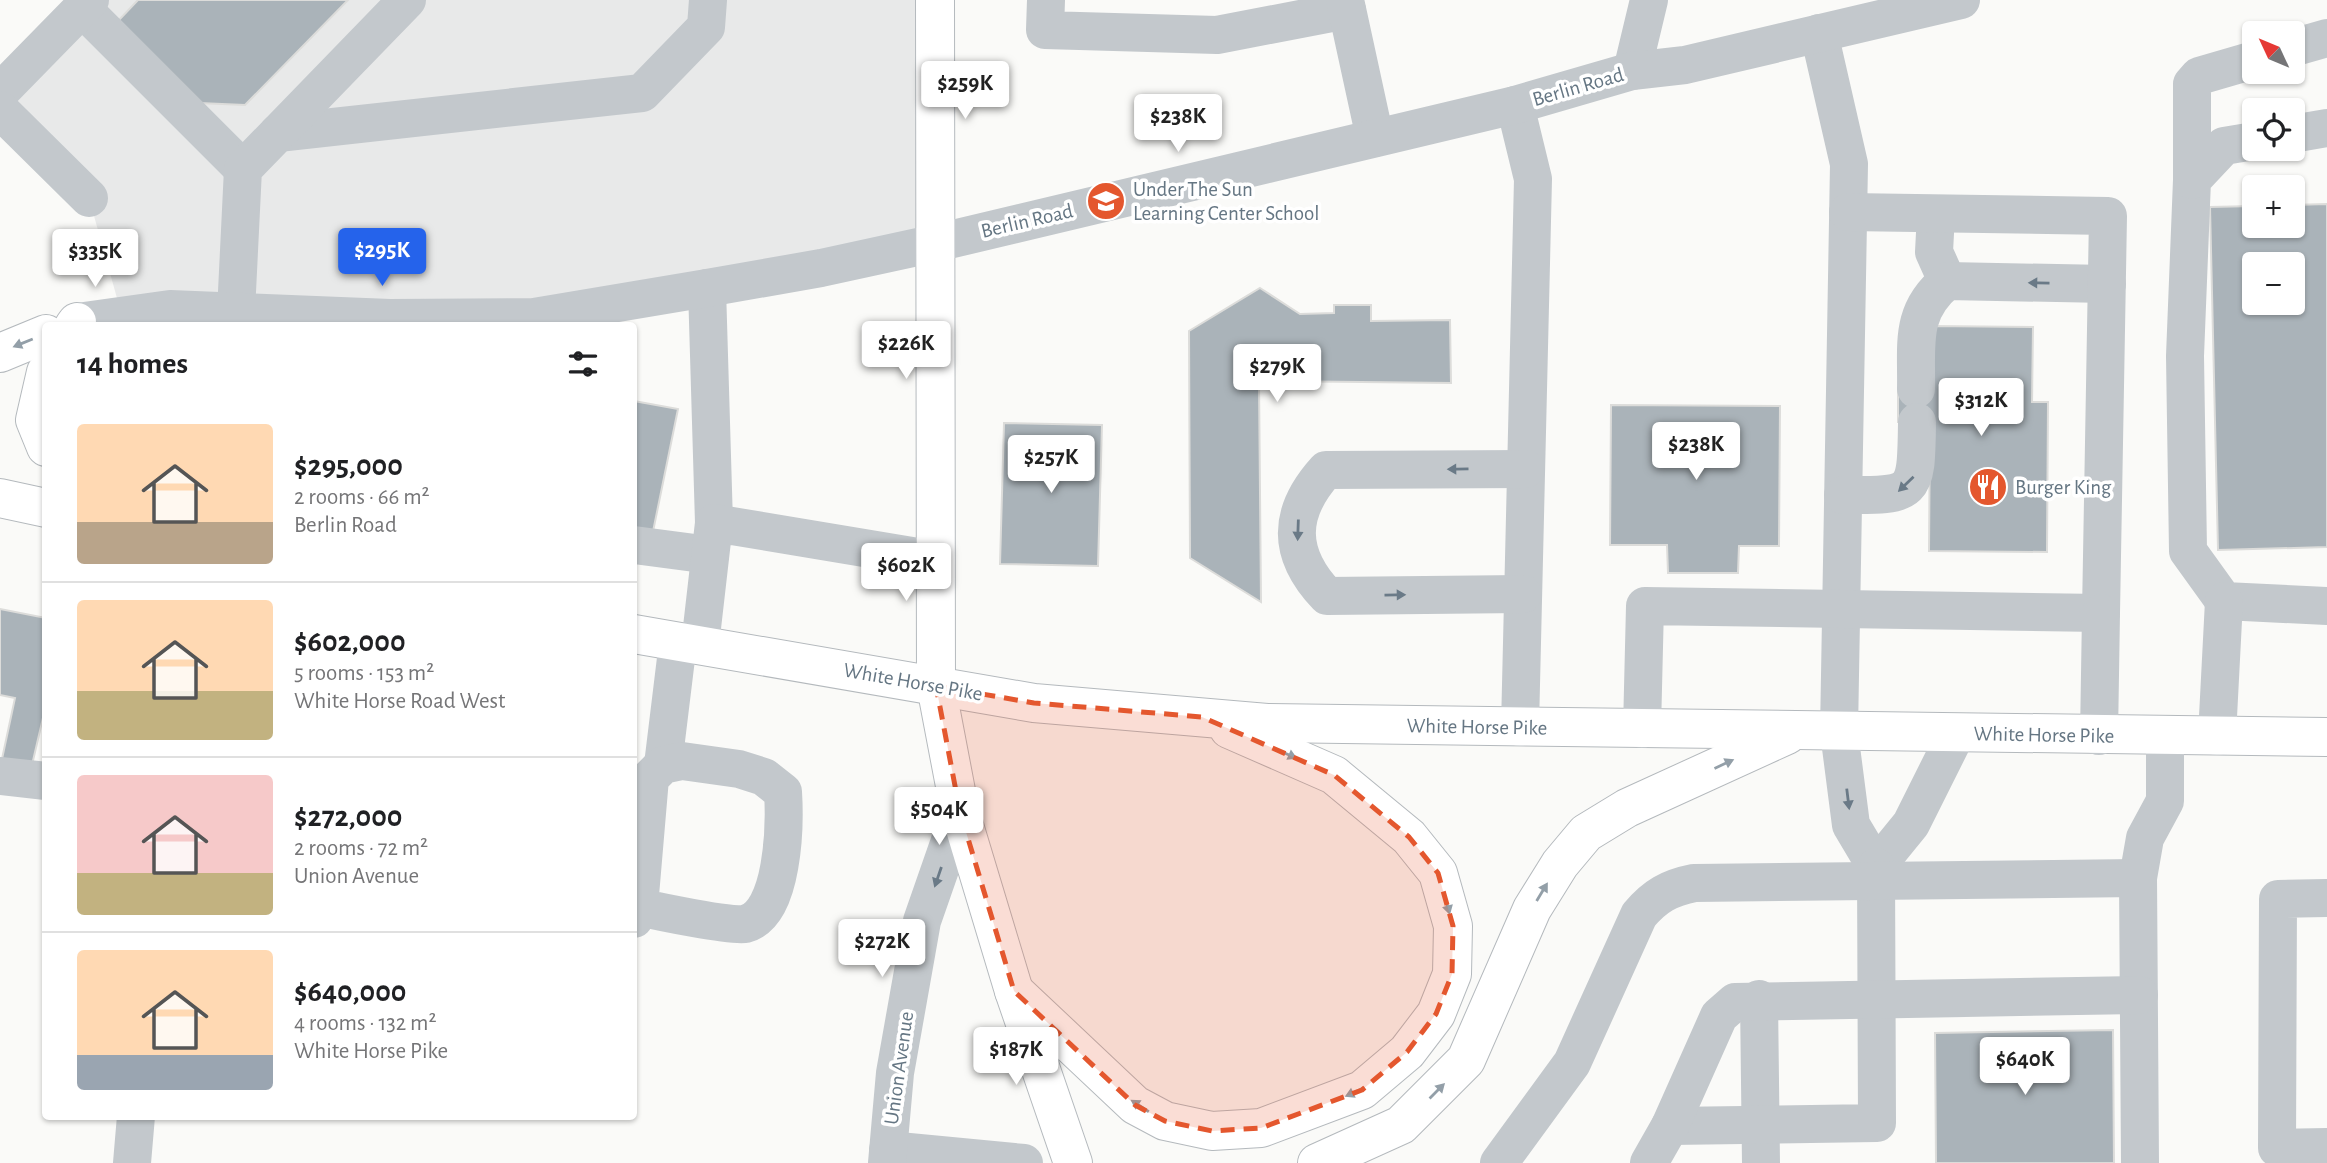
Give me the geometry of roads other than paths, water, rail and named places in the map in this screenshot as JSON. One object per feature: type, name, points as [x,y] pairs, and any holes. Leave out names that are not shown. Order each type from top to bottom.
[{"type":"main road","points":[[935,0],[936,686],[960,812],[1014,991],[1073,1163]]},
{"type":"main road","points":[[0,353],[42,336]]},
{"type":"main road","points":[[42,379],[35,420],[42,437]]},
{"type":"main road","points":[[0,498],[42,507]]},
{"type":"main road","name":"White Horse Pike","points":[[637,635],[1034,702],[1267,723],[2327,737]]},
{"type":"main road","points":[[1014,991],[1136,1105],[1165,1121],[1212,1131],[1261,1128],[1362,1090],[1407,1052],[1436,1014],[1452,974],[1453,926],[1438,873],[1409,837],[1334,775],[1202,717]]},
{"type":"main road","points":[[1317,1163],[1401,1125],[1466,1060],[1532,909],[1560,864],[1586,833],[1627,808],[1794,731]]},
{"type":"street","points":[[236,312],[243,169],[407,0]]},
{"type":"street","points":[[278,133],[642,93],[706,27],[708,0]]},
{"type":"street","points":[[1046,0],[1045,30],[1217,35],[1346,5],[1375,138]]},
{"type":"street","points":[[1632,71],[1649,0]]},
{"type":"street","name":"Berlin Road","points":[[95,322],[170,309],[498,321],[707,288],[821,268],[936,243],[1516,105],[1632,71],[1685,65],[1962,0]]},
{"type":"street","points":[[0,92],[86,4],[243,169]]},
{"type":"street","points":[[1670,1126],[1877,1123],[1876,874],[1851,825],[1839,732],[1849,163],[1819,33]]},
{"type":"street","points":[[2305,44],[2327,38]]},
{"type":"street","points":[[2217,736],[2224,601],[2188,551],[2185,356],[2192,180],[2192,84],[2199,76],[2242,63]]},
{"type":"street","points":[[1516,105],[1533,179],[1520,727]]},
{"type":"street","points":[[0,110],[89,198]]},
{"type":"street","points":[[2305,132],[2327,128]]},
{"type":"street","points":[[2192,180],[2224,146],[2242,143]]},
{"type":"street","points":[[1848,212],[2108,216],[2099,736]]},
{"type":"street","points":[[1936,214],[1934,252],[1947,281]]},
{"type":"street","points":[[1843,495],[1884,496],[1904,489],[1916,473],[1917,321],[1929,299],[1947,281],[2107,284]]},
{"type":"street","points":[[637,903],[650,778],[663,765],[712,539],[707,288]]},
{"type":"street","points":[[1523,594],[1327,596],[1311,579],[1300,557],[1296,533],[1299,510],[1310,488],[1326,470],[1526,469]]},
{"type":"street","points":[[637,545],[712,539],[936,560]]},
{"type":"street","points":[[2224,601],[2327,606]]},
{"type":"street","points":[[1642,729],[1645,606],[2101,613]]},
{"type":"street","points":[[1876,874],[1911,824],[1956,734]]},
{"type":"street","points":[[2140,1163],[2138,878],[2145,838],[2165,801],[2165,736]]},
{"type":"street","points":[[637,913],[745,924],[763,913],[772,901],[785,822],[783,792],[764,776],[739,769],[682,761],[663,765]]},
{"type":"street","points":[[0,776],[42,781]]},
{"type":"street","name":"Union Avenue","points":[[887,1157],[895,1073],[922,921],[960,812]]},
{"type":"street","points":[[1499,1163],[1572,1063],[1639,915],[1653,898],[1672,887],[1694,883],[1876,874],[2138,878]]},
{"type":"street","points":[[2327,898],[2277,899],[2275,1025],[2277,1148],[2327,1147]]},
{"type":"street","points":[[1649,1163],[1670,1126],[1719,1016],[1735,1002],[1759,999],[2139,995]]},
{"type":"street","points":[[1759,999],[1761,1163]]},
{"type":"street","points":[[132,1163],[136,1120]]},
{"type":"street","points":[[887,1157],[1024,1163]]},
{"type":"place","name":"Under The Sun Learning Center School","points":[[1106,201]]},
{"type":"place","name":"Burger King","points":[[1988,487]]}]
